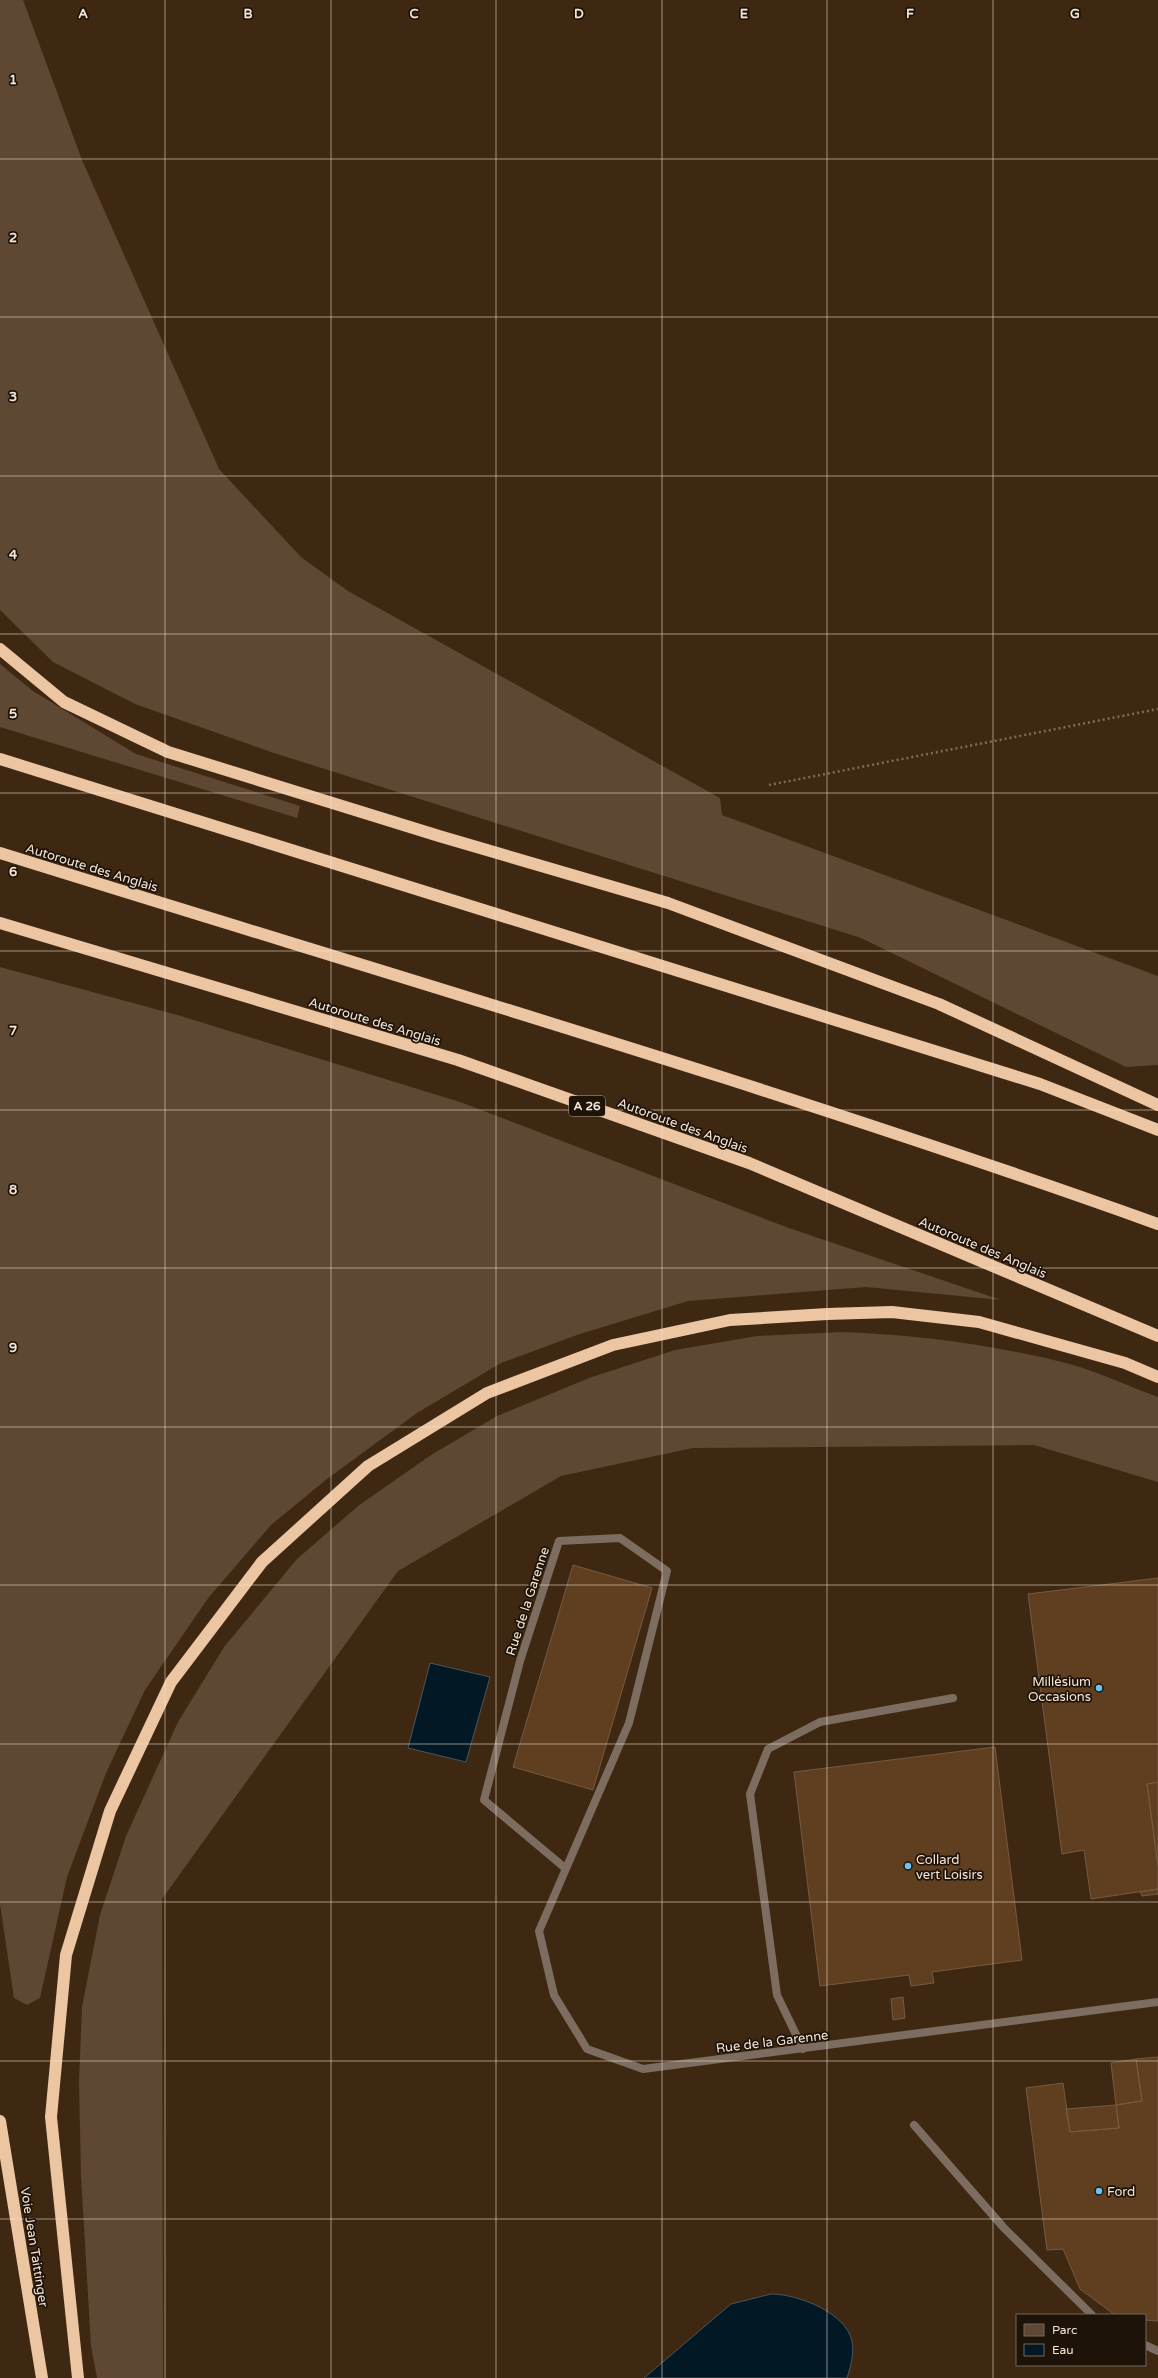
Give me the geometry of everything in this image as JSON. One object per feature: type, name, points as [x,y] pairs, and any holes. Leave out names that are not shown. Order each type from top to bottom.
[{"type":"highway","points":[[0,649],[64,702],[168,752],[439,836],[668,903],[939,1004],[1158,1105]]},
{"type":"highway","points":[[0,759],[1040,1084],[1158,1130]]},
{"type":"highway","name":"Autoroute des Anglais","points":[[0,853],[737,1081],[1000,1167],[1158,1224]]},
{"type":"highway","name":"Autoroute des Anglais","points":[[0,923],[458,1060],[741,1161],[1158,1336]]},
{"type":"highway","points":[[78,2378],[51,2117],[66,1955],[110,1811],[171,1682],[268,1557],[368,1466],[487,1393],[613,1345],[722,1322],[826,1314],[892,1312],[979,1322],[1125,1363],[1158,1377]]},
{"type":"highway","name":"Voie Jean Taittinger","points":[[0,2121],[42,2378]]},
{"type":"lane","name":"Rue de la Garenne","points":[[565,1868],[484,1800],[520,1660],[559,1541],[620,1538],[667,1571],[629,1723],[539,1931],[554,1995],[587,2049],[643,2069],[1158,2002]]},
{"type":"lane","points":[[803,2049],[777,1995],[750,1794],[768,1749],[820,1722],[953,1698]]},
{"type":"lane","points":[[914,2124],[1004,2228],[1091,2314]]},
{"type":"lane","points":[[1146,2345],[1158,2351]]},
{"type":"path","points":[[769,785],[1158,709]]},
{"type":"green space","points":[[0,0],[23,0],[82,160],[219,469],[301,557],[348,591],[720,798],[722,815],[1158,976],[1158,1065],[1126,1067],[861,938],[274,753],[135,704],[53,662],[0,610]]},
{"type":"green space","points":[[0,664],[33,691],[136,754],[300,806],[297,818],[0,727]]},
{"type":"green space","points":[[0,967],[181,1016],[463,1103],[786,1227],[1001,1300],[866,1287],[688,1301],[577,1335],[501,1363],[417,1413],[327,1479],[271,1525],[209,1597],[145,1690],[106,1773],[67,1877],[40,1998],[27,2005],[14,1998],[0,1904]]},
{"type":"green space","points":[[842,1332],[929,1338],[1016,1352],[1084,1368],[1158,1397],[1158,1482],[1034,1445],[693,1448],[561,1476],[398,1571],[162,1899],[163,2378],[97,2378],[91,2346],[81,2176],[79,2082],[82,2007],[100,1915],[126,1836],[178,1722],[224,1647],[297,1559],[358,1506],[431,1455],[497,1416],[589,1378],[675,1350],[757,1336]]},
{"type":"water","points":[[430,1663],[490,1677],[466,1762],[408,1748]]},
{"type":"water","points":[[771,2294],[804,2300],[827,2311],[837,2318],[850,2335],[853,2345],[847,2378],[644,2378],[731,2304]]},
{"type":"building","points":[[573,1565],[652,1588],[593,1790],[513,1767]]},
{"type":"building","name":"Millésium Occasions","points":[[1158,1578],[1158,1782],[1147,1784],[1158,1866],[1158,1889],[1091,1899],[1084,1850],[1062,1854],[1028,1594]]},
{"type":"building","name":"Collard vert Loisirs","points":[[995,1747],[1022,1960],[932,1972],[934,1983],[911,1986],[909,1975],[820,1986],[794,1772]]},
{"type":"building","points":[[1158,1782],[1158,1866],[1147,1784]]},
{"type":"building","points":[[1158,1889],[1158,1894],[1142,1896],[1140,1892]]},
{"type":"building","points":[[903,1997],[905,2018],[893,2020],[891,1999]]},
{"type":"building","name":"Ford","points":[[1158,2057],[1158,2321],[1146,2320],[1146,2314],[1114,2314],[1080,2289],[1063,2249],[1047,2250],[1026,2088],[1063,2083],[1070,2132],[1119,2128],[1116,2105],[1142,2101],[1136,2059]]},
{"type":"building","points":[[1136,2059],[1142,2101],[1116,2105],[1111,2063]]},
{"type":"building","points":[[1116,2105],[1119,2128],[1070,2132],[1066,2109]]},
{"type":"place","name":"Millésium Occasions","points":[[1099,1688]]},
{"type":"place","name":"Collard vert Loisirs","points":[[908,1866]]},
{"type":"place","name":"Ford","points":[[1099,2191]]}]
